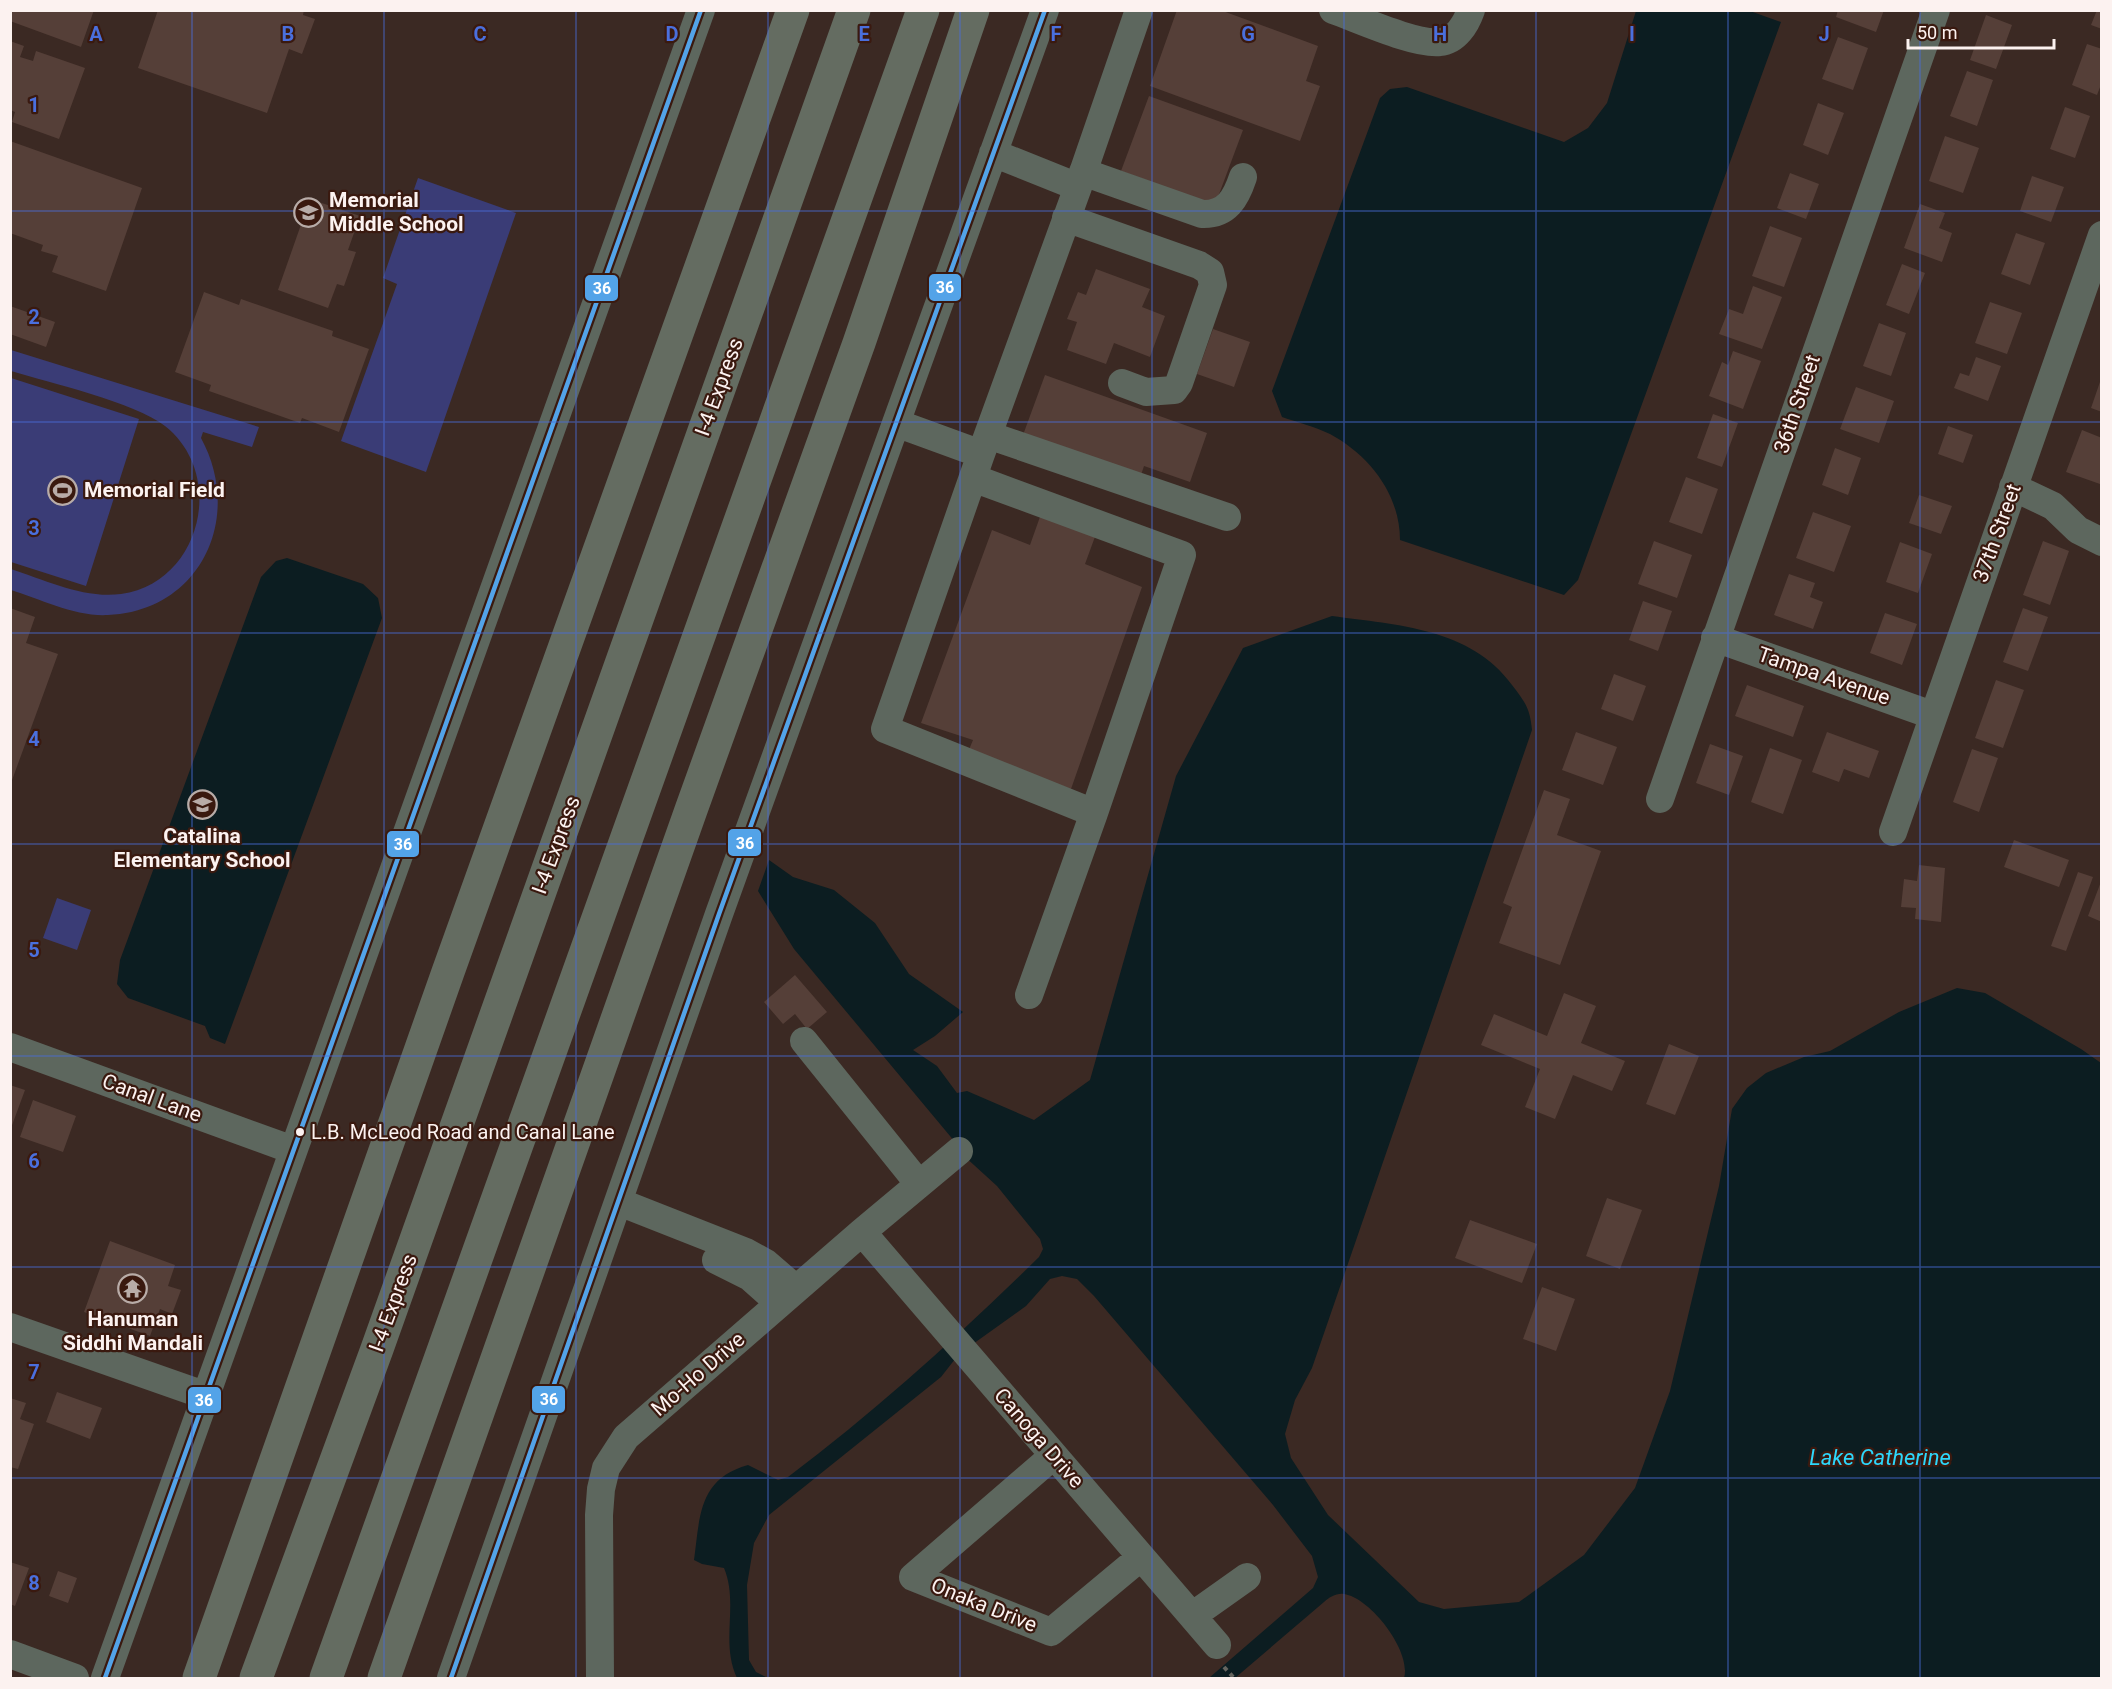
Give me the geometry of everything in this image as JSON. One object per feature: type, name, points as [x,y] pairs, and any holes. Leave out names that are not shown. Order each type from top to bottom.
[{"type":"highway","points":[[199,1678],[456,950],[793,10]]},
{"type":"highway","name":"I-4 Express","points":[[256,1678],[377,1348],[854,10]]},
{"type":"highway","points":[[326,1678],[923,10]]},
{"type":"highway","points":[[384,1678],[694,799],[859,343],[973,10]]},
{"type":"street","points":[[105,1678],[204,1395],[701,10]]},
{"type":"street","points":[[451,1678],[719,914],[1045,10]]},
{"type":"street","points":[[1094,813],[885,729],[1139,10]]},
{"type":"street","points":[[1333,10],[1423,41],[1442,42],[1458,34],[1471,10]]},
{"type":"street","name":"36th Street","points":[[1660,799],[1936,10]]},
{"type":"street","points":[[993,153],[1080,180],[1202,213],[1215,214],[1227,207],[1237,194],[1243,177]]},
{"type":"street","points":[[1066,218],[1210,272],[1213,285],[1179,383],[1174,390],[1146,392],[1122,383]]},
{"type":"street","name":"37th Street","points":[[1893,832],[1932,715],[2102,235]]},
{"type":"street","points":[[896,423],[981,455],[1182,555],[1029,995]]},
{"type":"street","points":[[981,455],[1227,517]]},
{"type":"street","points":[[2013,487],[2053,506],[2078,530],[2102,542]]},
{"type":"street","name":"Tampa Avenue","points":[[1715,638],[1932,715]]},
{"type":"street","points":[[804,1041],[919,1184]]},
{"type":"street","name":"Canal Lane","points":[[10,1047],[293,1150]]},
{"type":"street","name":"Mo-Ho Drive","points":[[600,1678],[599,1515],[606,1468],[626,1437],[959,1151]]},
{"type":"street","points":[[616,1211],[738,1269],[788,1296]]},
{"type":"street","name":"Canoga Drive","points":[[862,1232],[1192,1616],[1218,1653]]},
{"type":"street","points":[[10,1327],[204,1395]]},
{"type":"street","name":"Onaka Drive","points":[[1053,1456],[913,1577],[1051,1632],[1141,1557]]},
{"type":"street","points":[[1192,1616],[1247,1577]]},
{"type":"street","points":[[10,1654],[75,1678]]},
{"type":"path","points":[[1218,1653],[1234,1678]]},
{"type":"shaded area","points":[[418,178],[516,213],[426,472],[341,441],[397,284],[383,278]]},
{"type":"shaded area","points":[[11,350],[259,427],[252,447],[203,432],[201,438],[213,468],[218,498],[215,528],[206,555],[190,578],[168,597],[140,609],[96,615],[58,607],[11,590],[11,569],[65,588],[93,594],[121,594],[148,586],[170,570],[186,549],[196,524],[199,498],[196,471],[184,447],[165,426],[151,417],[113,401],[11,371]]},
{"type":"shaded area","name":"Memorial Field","points":[[11,378],[139,419],[86,586],[11,562]]},
{"type":"shaded area","points":[[57,898],[91,910],[77,950],[43,938]]},
{"type":"water","points":[[1636,11],[1750,11],[1781,22],[1578,580],[1564,595],[1400,540],[1395,507],[1380,478],[1369,465],[1357,453],[1330,434],[1282,417],[1272,391],[1380,98],[1390,89],[1407,87],[1564,142],[1588,128],[1607,103]]},
{"type":"water","points":[[287,558],[363,584],[378,598],[382,618],[225,1044],[210,1038],[205,1026],[128,998],[117,984],[120,960],[261,577],[276,561]]},
{"type":"water","name":"Lake Catherine","points":[[1332,616],[1431,632],[1476,651],[1495,666],[1520,696],[1528,711],[1532,730],[1312,1368],[1295,1400],[1285,1434],[1291,1458],[1328,1515],[1419,1602],[1444,1609],[1519,1602],[1584,1555],[1635,1488],[1670,1391],[1719,1186],[1732,1109],[1747,1088],[1766,1073],[1804,1057],[1830,1051],[1899,1012],[1957,988],[1985,993],[2101,1063],[2101,1678],[1404,1678],[1405,1667],[1402,1654],[1387,1628],[1366,1605],[1355,1598],[1341,1594],[1326,1600],[1235,1678],[1209,1678],[1313,1588],[1318,1577],[1312,1556],[1273,1505],[1094,1296],[1077,1279],[1062,1276],[1050,1279],[1026,1306],[959,1354],[941,1377],[769,1515],[754,1543],[747,1585],[749,1660],[756,1672],[768,1678],[737,1678],[730,1651],[730,1595],[724,1568],[702,1564],[694,1560],[704,1502],[711,1490],[719,1480],[732,1471],[748,1465],[778,1480],[788,1477],[917,1371],[1039,1257],[1043,1249],[1040,1239],[997,1186],[963,1155],[955,1142],[794,949],[758,891],[769,860],[793,877],[834,890],[875,923],[909,974],[963,1012],[935,1036],[913,1050],[937,1066],[957,1093],[967,1091],[1034,1120],[1090,1080],[1176,776],[1243,648]]},
{"type":"building","points":[[10,10],[94,10],[81,47],[10,21]]},
{"type":"building","points":[[158,10],[304,10],[303,15],[315,19],[302,54],[289,49],[267,113],[138,68]]},
{"type":"building","points":[[1177,10],[1220,10],[1318,46],[1306,81],[1320,86],[1300,141],[1150,86]]},
{"type":"building","points":[[1838,10],[1884,10],[1876,32],[1836,17]]},
{"type":"building","points":[[2097,10],[2102,10],[2102,29],[2091,25]]},
{"type":"building","points":[[1986,15],[2012,25],[1996,69],[1970,60]]},
{"type":"building","points":[[1838,37],[1868,48],[1853,90],[1822,79]]},
{"type":"building","points":[[10,41],[24,46],[20,57],[33,61],[36,51],[85,68],[59,139],[12,122],[15,112],[10,110]]},
{"type":"building","points":[[2087,44],[2102,49],[2102,82],[2097,95],[2072,85]]},
{"type":"building","points":[[1967,71],[1993,80],[1977,126],[1950,116]]},
{"type":"building","points":[[1149,96],[1243,130],[1215,205],[1121,171]]},
{"type":"building","points":[[1818,103],[1844,113],[1828,155],[1803,145]]},
{"type":"building","points":[[2065,107],[2090,116],[2075,158],[2050,149]]},
{"type":"building","points":[[1945,136],[1979,148],[1963,193],[1929,181]]},
{"type":"building","points":[[10,141],[142,188],[106,291],[52,272],[58,256],[41,251],[43,245],[10,233]]},
{"type":"building","points":[[1790,173],[1819,184],[1806,219],[1777,208]]},
{"type":"building","points":[[2032,176],[2064,187],[2051,222],[2020,211]]},
{"type":"building","points":[[310,199],[360,216],[348,250],[356,252],[344,286],[337,284],[328,308],[278,290]]},
{"type":"building","points":[[1920,204],[1945,213],[1939,228],[1952,233],[1942,262],[1904,248]]},
{"type":"building","points":[[1770,226],[1802,238],[1784,287],[1752,276]]},
{"type":"building","points":[[2016,233],[2045,243],[2030,285],[2001,274]]},
{"type":"building","points":[[1902,264],[1925,273],[1909,314],[1886,305]]},
{"type":"building","points":[[1096,269],[1150,289],[1142,307],[1165,316],[1150,357],[1114,343],[1106,364],[1067,350],[1077,322],[1067,319],[1078,292],[1086,295]]},
{"type":"building","points":[[1753,286],[1782,297],[1762,349],[1719,334],[1729,309],[1743,314]]},
{"type":"building","points":[[204,292],[239,305],[241,299],[333,331],[332,336],[369,349],[339,432],[302,418],[300,423],[209,391],[211,385],[175,372]]},
{"type":"building","points":[[1990,302],[2022,313],[2007,354],[1975,343]]},
{"type":"building","points":[[10,306],[55,322],[46,347],[10,334]]},
{"type":"building","points":[[1879,323],[1906,333],[1891,376],[1863,366]]},
{"type":"building","points":[[1213,329],[1250,342],[1234,387],[1197,374]]},
{"type":"building","points":[[1733,351],[1761,361],[1743,409],[1709,396],[1722,362],[1728,365]]},
{"type":"building","points":[[1976,357],[2001,366],[1988,401],[1954,388],[1960,373],[1969,376]]},
{"type":"building","points":[[1045,375],[1207,433],[1190,482],[1144,466],[1140,478],[1023,435]]},
{"type":"building","points":[[2102,379],[2102,412],[2091,408]]},
{"type":"building","points":[[1856,387],[1894,401],[1879,443],[1840,429]]},
{"type":"building","points":[[1713,414],[1738,423],[1722,467],[1697,458]]},
{"type":"building","points":[[1948,426],[1973,435],[1963,463],[1938,454]]},
{"type":"building","points":[[2082,430],[2102,438],[2100,484],[2066,472]]},
{"type":"building","points":[[1835,448],[1861,458],[1848,495],[1822,485]]},
{"type":"building","points":[[1686,477],[1718,489],[1702,534],[1669,522]]},
{"type":"building","points":[[1919,495],[1952,506],[1941,534],[1909,523]]},
{"type":"building","points":[[1813,512],[1851,526],[1834,572],[1796,558]]},
{"type":"building","points":[[1041,514],[1096,534],[1085,564],[1142,587],[1071,789],[968,752],[973,740],[921,723],[992,530],[1030,545]]},
{"type":"building","points":[[1654,541],[1692,555],[1677,598],[1638,584]]},
{"type":"building","points":[[2043,541],[2069,551],[2050,605],[2023,595]]},
{"type":"building","points":[[1900,542],[1932,554],[1918,593],[1886,582]]},
{"type":"building","points":[[1789,574],[1815,583],[1810,597],[1823,602],[1813,629],[1774,615]]},
{"type":"building","points":[[1643,601],[1672,611],[1658,651],[1629,640]]},
{"type":"building","points":[[10,608],[35,617],[26,643],[58,654],[11,783]]},
{"type":"building","points":[[2023,608],[2048,617],[2028,671],[2003,662]]},
{"type":"building","points":[[1885,613],[1917,624],[1902,665],[1870,653]]},
{"type":"building","points":[[1614,674],[1646,686],[1633,721],[1601,709]]},
{"type":"building","points":[[1996,680],[2024,690],[2003,748],[1975,738]]},
{"type":"building","points":[[1747,685],[1804,706],[1793,737],[1735,716]]},
{"type":"building","points":[[1576,732],[1617,747],[1603,785],[1562,770]]},
{"type":"building","points":[[1827,732],[1879,751],[1869,778],[1844,769],[1839,782],[1812,772]]},
{"type":"building","points":[[1710,744],[1743,756],[1729,795],[1696,783]]},
{"type":"building","points":[[1770,748],[1802,760],[1783,814],[1751,802]]},
{"type":"building","points":[[1972,749],[1998,758],[1979,812],[1953,802]]},
{"type":"building","points":[[1544,790],[1570,799],[1557,835],[1601,851],[1560,965],[1499,943],[1512,907],[1503,903]]},
{"type":"building","points":[[2014,840],[2069,860],[2059,887],[2004,867]]},
{"type":"building","points":[[1919,865],[1945,868],[1941,922],[1915,919],[1916,908],[1901,907],[1904,879],[1917,881]]},
{"type":"building","points":[[2078,872],[2093,877],[2066,951],[2051,946]]},
{"type":"building","points":[[2102,879],[2102,922],[2088,916]]},
{"type":"building","points":[[795,975],[827,1012],[807,1029],[795,1014],[783,1024],[764,1002]]},
{"type":"building","points":[[1564,993],[1596,1006],[1581,1043],[1625,1061],[1612,1091],[1573,1075],[1555,1119],[1525,1107],[1540,1069],[1481,1045],[1494,1014],[1547,1036]]},
{"type":"building","points":[[1669,1044],[1699,1056],[1675,1115],[1646,1104]]},
{"type":"building","points":[[10,1085],[25,1090],[11,1128],[10,1128]]},
{"type":"building","points":[[33,1100],[76,1116],[63,1152],[20,1137]]},
{"type":"building","points":[[1607,1198],[1642,1210],[1620,1269],[1586,1256]]},
{"type":"building","points":[[1470,1220],[1537,1244],[1522,1283],[1455,1258]]},
{"type":"building","name":"Hanuman Siddhi Mandali","points":[[110,1241],[175,1265],[168,1286],[181,1290],[172,1314],[160,1309],[150,1336],[84,1312]]},
{"type":"building","points":[[1542,1287],[1575,1299],[1556,1351],[1523,1339]]},
{"type":"building","points":[[57,1392],[102,1408],[90,1439],[46,1422]]},
{"type":"building","points":[[10,1398],[26,1403],[20,1419],[34,1424],[18,1469],[10,1467]]},
{"type":"building","points":[[10,1562],[29,1568],[15,1606],[10,1604]]},
{"type":"building","points":[[58,1571],[77,1578],[68,1603],[49,1596]]},
{"type":"transit line","name":"36","points":[[105,1678],[701,10]]},
{"type":"transit line","name":"36","points":[[451,1678],[719,914],[1045,10]]},
{"type":"place","name":"Memorial Middle School","points":[[308,212]]},
{"type":"place","name":"Memorial Field","points":[[63,490]]},
{"type":"place","name":"Catalina Elementary School","points":[[202,805]]},
{"type":"place","name":"L.B. McLeod Road and Canal Lane","points":[[300,1132]]},
{"type":"place","name":"Hanuman Siddhi Mandali","points":[[133,1288]]}]
